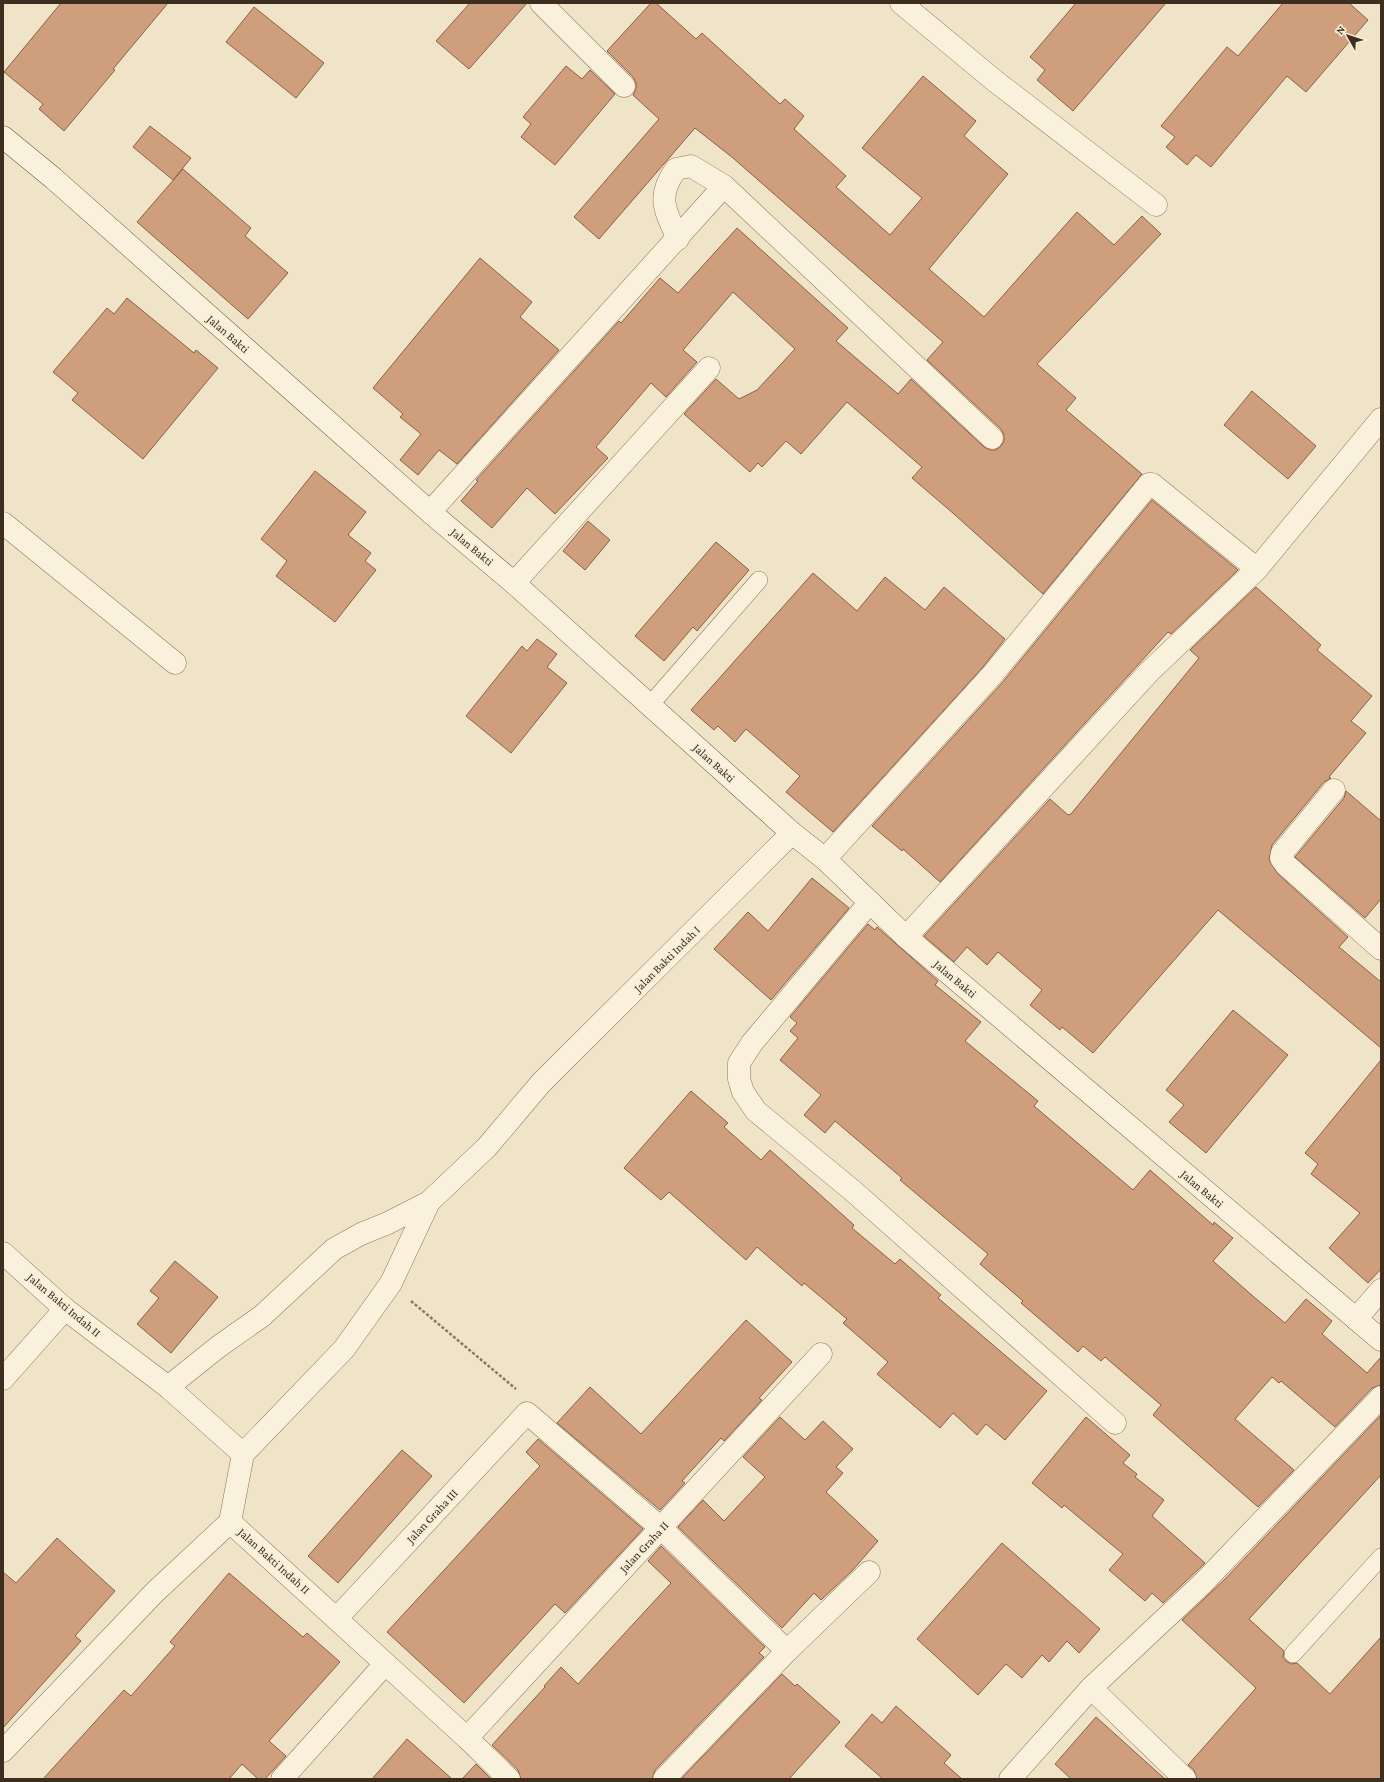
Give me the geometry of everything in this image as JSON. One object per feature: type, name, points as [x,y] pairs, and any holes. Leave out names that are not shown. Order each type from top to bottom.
[{"type":"street","points":[[540,3],[624,86]]},
{"type":"street","points":[[901,3],[995,81],[1156,204]]},
{"type":"street","name":"Jalan Bakti","points":[[3,137],[53,178],[430,512],[514,583],[792,833],[825,859],[906,937],[1381,1340]]},
{"type":"street","points":[[678,239],[666,211],[664,197],[667,181],[676,169],[690,166],[724,186],[992,438]]},
{"type":"street","points":[[430,512],[678,239],[724,186]]},
{"type":"street","points":[[514,583],[709,368]]},
{"type":"street","points":[[906,937],[1149,672],[1256,569],[1381,419]]},
{"type":"street","points":[[825,859],[992,676],[1149,484],[1152,484],[1181,506],[1256,569]]},
{"type":"street","points":[[3,523],[175,663]]},
{"type":"street","points":[[1334,790],[1282,853],[1281,858],[1286,865],[1381,949]]},
{"type":"street","name":"Jalan Bakti Indah I","points":[[429,1202],[487,1147],[541,1083],[792,833]]},
{"type":"street","points":[[870,902],[752,1043],[739,1063],[739,1079],[743,1092],[756,1111],[853,1191],[1115,1423]]},
{"type":"street","points":[[243,1454],[344,1349],[391,1284],[429,1202]]},
{"type":"street","points":[[168,1387],[218,1347],[262,1316],[334,1249],[361,1234],[388,1223],[429,1202]]},
{"type":"street","name":"Jalan Bakti Indah II","points":[[3,1253],[65,1309],[168,1387],[243,1454],[230,1522],[467,1738],[509,1779]]},
{"type":"street","points":[[1356,1319],[1381,1290]]},
{"type":"street","points":[[3,1379],[65,1309]]},
{"type":"street","name":"Jalan Graha II","points":[[467,1738],[821,1354]]},
{"type":"street","points":[[1010,1779],[1091,1688],[1202,1583],[1381,1397]]},
{"type":"street","points":[[527,1413],[661,1528],[787,1651]]},
{"type":"street","name":"Jalan Graha III","points":[[336,1618],[527,1413]]},
{"type":"street","points":[[3,1752],[155,1592],[230,1522]]},
{"type":"street","points":[[664,1779],[787,1651],[869,1572]]},
{"type":"street","points":[[282,1779],[386,1664]]},
{"type":"street","points":[[1091,1688],[1185,1779]]},
{"type":"lane","points":[[650,705],[759,580]]},
{"type":"lane","points":[[1293,1654],[1381,1557]]},
{"type":"path","points":[[391,1284],[518,1391],[525,1403],[527,1413]]},
{"type":"building","points":[[61,3],[168,3],[64,131],[39,109],[43,104],[4,72]]},
{"type":"building","points":[[470,3],[527,3],[469,69],[436,41]]},
{"type":"building","points":[[651,3],[656,3],[696,39],[702,33],[780,104],[785,99],[804,116],[794,129],[846,176],[836,187],[890,235],[922,198],[862,148],[923,76],[976,121],[964,136],[1008,174],[929,269],[984,317],[1077,212],[1114,245],[1142,216],[1161,234],[1037,364],[1076,398],[1066,410],[1142,474],[1043,594],[912,478],[922,467],[847,402],[801,454],[786,441],[762,467],[758,463],[750,472],[684,414],[716,379],[739,399],[757,390],[795,349],[733,292],[683,350],[697,362],[666,397],[651,383],[596,447],[608,458],[555,514],[527,488],[492,528],[461,501],[478,481],[476,480],[619,321],[621,323],[660,278],[678,293],[737,228],[848,328],[836,341],[898,394],[911,379],[984,447],[990,450],[996,450],[1004,441],[1004,435],[1001,429],[927,360],[943,342],[733,158],[695,128],[599,239],[574,217],[659,119],[633,95],[636,89],[636,83],[633,77],[607,51]]},
{"type":"building","points":[[1076,3],[1166,3],[1073,111],[1037,80],[1045,70],[1030,57]]},
{"type":"building","points":[[1283,3],[1349,3],[1368,20],[1306,92],[1287,76],[1211,167],[1196,155],[1187,165],[1166,147],[1175,137],[1161,126],[1227,47],[1238,56]]},
{"type":"building","points":[[254,7],[324,63],[296,98],[226,42]]},
{"type":"building","points":[[566,66],[582,79],[590,70],[615,94],[555,165],[521,137],[531,124],[523,117]]},
{"type":"building","points":[[150,126],[191,158],[173,180],[133,147]]},
{"type":"building","points":[[183,169],[251,228],[245,236],[288,273],[248,319],[137,222]]},
{"type":"building","points":[[480,258],[532,302],[520,317],[559,350],[457,464],[439,450],[418,475],[400,460],[421,434],[400,417],[403,414],[373,388]]},
{"type":"building","points":[[127,298],[194,353],[196,350],[218,368],[143,459],[72,400],[78,393],[53,372],[107,308],[114,314]]},
{"type":"building","points":[[1252,391],[1316,446],[1288,479],[1224,425]]},
{"type":"building","points":[[315,471],[366,512],[348,535],[371,553],[365,561],[376,570],[335,622],[276,576],[287,561],[261,539]]},
{"type":"building","points":[[1152,500],[1238,570],[1171,634],[1168,632],[940,882],[903,849],[902,851],[872,826],[1002,683]]},
{"type":"building","points":[[588,521],[610,540],[585,570],[563,551]]},
{"type":"building","points":[[716,542],[749,570],[697,631],[693,627],[664,661],[635,636]]},
{"type":"building","points":[[813,573],[857,611],[885,577],[925,610],[944,587],[1005,639],[983,667],[833,832],[786,792],[800,776],[746,729],[735,742],[718,726],[714,730],[691,710]]},
{"type":"building","points":[[1256,587],[1321,645],[1317,650],[1372,696],[1351,721],[1366,733],[1329,777],[1331,778],[1324,782],[1272,845],[1269,860],[1278,874],[1348,937],[1339,947],[1381,982],[1381,1048],[1218,910],[1093,1053],[1062,1027],[1060,1030],[1030,1005],[1042,990],[998,952],[987,965],[967,947],[954,962],[924,936],[1050,799],[1068,815],[1071,814],[1199,658],[1190,650]]},
{"type":"building","points":[[537,639],[557,654],[547,667],[567,683],[511,753],[466,716],[522,646],[527,651]]},
{"type":"building","points":[[1346,791],[1381,821],[1381,899],[1365,918],[1295,857],[1344,798]]},
{"type":"building","points":[[812,878],[849,908],[771,1000],[714,949],[748,912],[768,931]]},
{"type":"building","points":[[868,924],[875,930],[877,927],[938,981],[935,985],[981,1022],[965,1041],[1038,1101],[1034,1106],[1133,1190],[1150,1170],[1213,1225],[1214,1222],[1233,1238],[1213,1261],[1254,1297],[1285,1323],[1306,1299],[1332,1321],[1322,1334],[1367,1373],[1381,1357],[1381,1385],[1372,1388],[1335,1427],[1281,1381],[1279,1383],[1272,1377],[1235,1419],[1294,1470],[1258,1507],[1153,1415],[1161,1405],[1105,1357],[1101,1361],[1083,1346],[1078,1352],[1021,1303],[1023,1301],[980,1264],[988,1254],[900,1180],[902,1178],[835,1121],[825,1133],[804,1115],[821,1095],[780,1060],[798,1038],[790,1031],[797,1023],[790,1017]]},
{"type":"building","points":[[1233,1010],[1288,1055],[1206,1153],[1169,1122],[1184,1105],[1166,1090]]},
{"type":"building","points":[[1381,1060],[1381,1269],[1368,1283],[1329,1248],[1360,1213],[1311,1174],[1318,1164],[1305,1153]]},
{"type":"building","points":[[691,1091],[728,1123],[724,1127],[761,1160],[770,1150],[854,1225],[852,1228],[895,1264],[900,1259],[941,1295],[938,1298],[1047,1391],[1005,1440],[986,1424],[977,1435],[953,1413],[940,1428],[877,1374],[888,1362],[843,1323],[847,1319],[804,1283],[802,1286],[757,1247],[746,1260],[669,1192],[661,1200],[624,1168]]},
{"type":"building","points":[[175,1261],[218,1297],[171,1353],[137,1324],[159,1298],[150,1291]]},
{"type":"building","points":[[746,1320],[792,1362],[759,1398],[762,1400],[724,1441],[721,1438],[682,1481],[685,1483],[660,1510],[557,1423],[590,1387],[641,1434]]},
{"type":"building","points":[[1381,1415],[1381,1475],[1249,1619],[1284,1651],[1283,1657],[1286,1661],[1291,1664],[1297,1663],[1330,1694],[1381,1637],[1381,1779],[1197,1779],[1194,1770],[1188,1765],[1256,1688],[1182,1620],[1225,1579]]},
{"type":"building","points":[[780,1417],[805,1440],[823,1421],[853,1449],[836,1467],[843,1473],[826,1492],[878,1541],[852,1571],[821,1600],[814,1593],[782,1628],[678,1527],[703,1500],[724,1521],[765,1477],[743,1457]]},
{"type":"building","points":[[1086,1417],[1130,1455],[1123,1463],[1137,1474],[1135,1477],[1164,1500],[1152,1516],[1205,1563],[1163,1603],[1152,1593],[1145,1601],[1109,1570],[1123,1554],[1064,1505],[1062,1508],[1032,1483]]},
{"type":"building","points":[[538,1439],[643,1529],[565,1613],[555,1604],[464,1703],[387,1632],[540,1466],[526,1452]]},
{"type":"building","points":[[402,1450],[432,1476],[338,1583],[308,1556]]},
{"type":"building","points":[[57,1538],[115,1591],[75,1636],[81,1641],[3,1728],[3,1572],[16,1583]]},
{"type":"building","points":[[1002,1543],[1100,1629],[1079,1653],[1067,1641],[1049,1662],[1042,1655],[1022,1678],[1006,1664],[978,1695],[917,1639]]},
{"type":"building","points":[[661,1546],[765,1647],[759,1653],[764,1657],[655,1770],[652,1779],[521,1779],[518,1770],[492,1745],[545,1687],[544,1686],[561,1667],[578,1684],[671,1583],[648,1561]]},
{"type":"building","points":[[229,1573],[303,1637],[307,1633],[340,1662],[269,1741],[286,1756],[265,1779],[258,1779],[242,1764],[229,1779],[43,1779],[124,1690],[131,1696],[175,1646],[170,1642]]},
{"type":"building","points":[[782,1674],[795,1686],[797,1684],[840,1722],[789,1779],[681,1779]]},
{"type":"building","points":[[896,1706],[951,1755],[944,1763],[962,1779],[883,1779],[845,1746],[872,1714],[882,1723]]},
{"type":"building","points":[[1096,1717],[1165,1779],[1071,1779],[1055,1764]]},
{"type":"building","points":[[407,1739],[452,1779],[372,1779]]},
{"type":"building","points":[[476,1764],[491,1779],[462,1779]]}]
